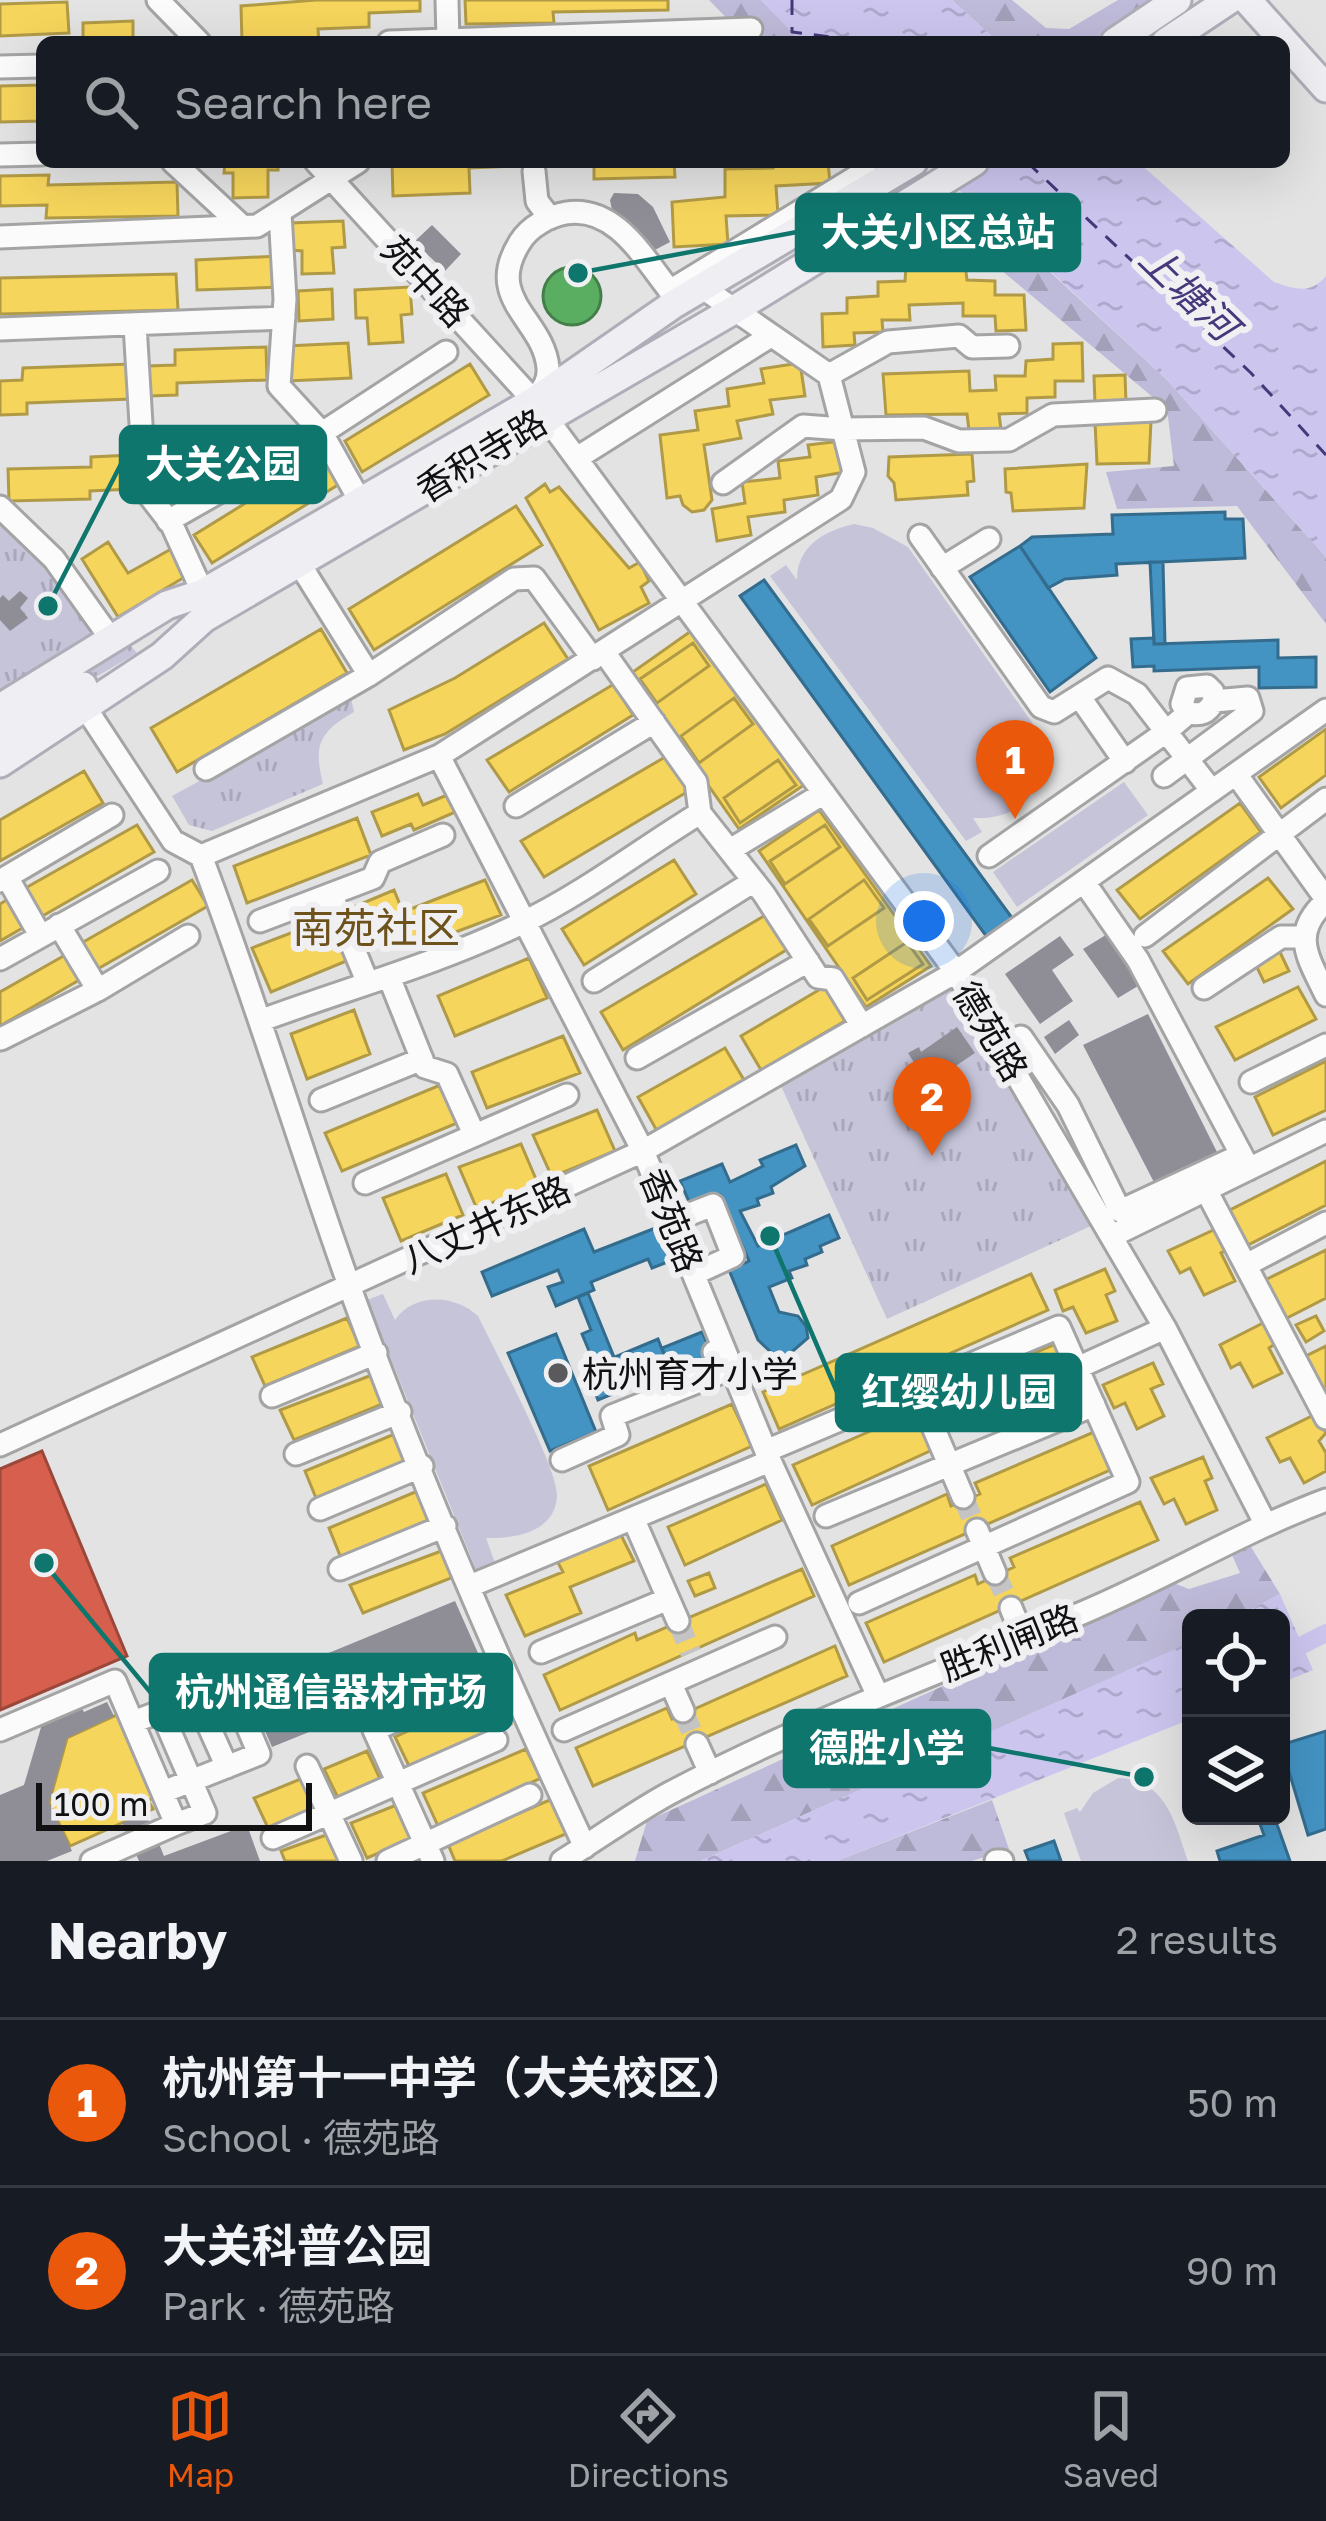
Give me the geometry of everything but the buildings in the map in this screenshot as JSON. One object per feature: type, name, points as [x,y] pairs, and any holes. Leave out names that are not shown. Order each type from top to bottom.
[{"type":"main road","points":[[1124,36],[1177,0]]},
{"type":"main road","points":[[1175,36],[1228,0]]},
{"type":"main road","points":[[1247,0],[1279,36]]},
{"type":"main road","points":[[1290,48],[1326,88]]},
{"type":"main road","name":"香积寺路","points":[[0,708],[167,605],[203,605],[299,563],[539,409],[672,297],[703,288],[903,168]]},
{"type":"main road","name":"香积寺路","points":[[0,763],[162,656],[203,605],[360,501],[732,311],[964,168]]},
{"type":"main road","points":[[0,726],[173,618],[203,605]]},
{"type":"main road","points":[[0,739],[181,625],[203,605]]},
{"type":"street","points":[[158,0],[193,36]]},
{"type":"street","points":[[447,0],[448,36]]},
{"type":"street","points":[[574,36],[751,29]]},
{"type":"street","points":[[0,67],[36,66]]},
{"type":"street","points":[[0,155],[36,154]]},
{"type":"street","points":[[179,168],[242,226]]},
{"type":"street","name":"苑中路","points":[[322,168],[539,409]]},
{"type":"street","points":[[0,237],[257,226],[349,168]]},
{"type":"street","points":[[539,409],[548,363],[509,290],[507,274],[510,257],[525,233],[550,218],[582,211],[607,218],[672,297],[864,168]]},
{"type":"street","points":[[534,171],[537,200],[550,218]]},
{"type":"street","points":[[280,213],[284,318],[280,386],[322,433],[360,501]]},
{"type":"street","points":[[201,856],[439,756],[841,499],[854,472],[829,375],[703,288]]},
{"type":"street","points":[[0,329],[284,318]]},
{"type":"street","points":[[135,325],[145,490],[168,521],[203,605]]},
{"type":"street","points":[[829,375],[888,342],[959,336],[972,347],[1008,346]]},
{"type":"street","points":[[577,458],[769,337]]},
{"type":"street","points":[[168,521],[322,433],[446,352]]},
{"type":"street","name":"德苑路","points":[[539,409],[956,972],[1165,1328],[1265,1522]]},
{"type":"street","points":[[723,483],[802,426],[924,428],[959,441],[1010,440],[1053,415],[1155,410]]},
{"type":"street","points":[[0,507],[54,559],[111,639]]},
{"type":"street","points":[[920,536],[1041,707],[1054,712],[1108,678],[1137,694],[1211,791]]},
{"type":"street","points":[[942,568],[989,539]]},
{"type":"street","points":[[299,563],[369,675]]},
{"type":"street","points":[[206,769],[369,675],[514,579],[534,578],[654,722],[697,782],[700,812],[754,881],[818,977],[833,979],[862,1026]]},
{"type":"street","points":[[1078,696],[1125,762]]},
{"type":"street","points":[[988,856],[1188,713],[1209,711],[1214,701],[1247,698],[1252,711],[1164,776]]},
{"type":"street","points":[[85,706],[173,841],[201,856],[262,1020],[350,1286],[504,1673],[585,1846]]},
{"type":"street","name":"八丈井东路","points":[[0,1445],[643,1150],[956,972],[1326,710]]},
{"type":"street","points":[[516,806],[654,722]]},
{"type":"street","name":"香苑路","points":[[439,756],[643,1150],[694,1286],[878,1696]]},
{"type":"street","points":[[1236,774],[1326,900],[1309,917],[1304,937],[1326,995]]},
{"type":"street","points":[[730,850],[824,793]]},
{"type":"street","points":[[1145,936],[1326,800]]},
{"type":"street","points":[[262,1020],[405,974],[525,922],[700,812]]},
{"type":"street","points":[[98,990],[4,879],[112,815]]},
{"type":"street","points":[[260,921],[373,878],[380,862],[443,835]]},
{"type":"street","points":[[0,959],[158,872]]},
{"type":"street","points":[[594,982],[754,881]]},
{"type":"street","points":[[1084,882],[1138,960],[1245,1162]]},
{"type":"street","points":[[332,894],[425,1067],[447,1074],[474,1134]]},
{"type":"street","points":[[2,1039],[98,990],[188,936]]},
{"type":"street","points":[[1204,988],[1281,937],[1304,937]]},
{"type":"street","points":[[637,1058],[808,962]]},
{"type":"street","points":[[1021,1037],[1068,1106],[1120,1210],[1326,1131]]},
{"type":"street","points":[[1251,1082],[1326,1045]]},
{"type":"street","points":[[321,1100],[422,1059]]},
{"type":"street","points":[[365,1183],[567,1095]]},
{"type":"street","points":[[1112,1236],[1206,1190],[1245,1162]]},
{"type":"street","points":[[562,1460],[618,1435],[611,1416],[722,1372],[694,1286],[643,1186]]},
{"type":"street","points":[[1206,1190],[1325,1412]]},
{"type":"street","points":[[672,1221],[713,1205],[733,1256],[694,1286]]},
{"type":"street","points":[[1246,1264],[1326,1223]]},
{"type":"street","points":[[470,1586],[1059,1327],[1128,1481],[980,1539],[859,1603]]},
{"type":"street","points":[[1077,1367],[1165,1328]]},
{"type":"street","points":[[272,1396],[376,1353]]},
{"type":"street","points":[[916,1387],[963,1497]]},
{"type":"street","points":[[826,1516],[1094,1405]]},
{"type":"street","points":[[296,1454],[400,1412]]},
{"type":"street","points":[[320,1509],[422,1466]]},
{"type":"street","name":"胜利闸路","points":[[562,1861],[710,1774],[878,1696],[1075,1617],[1265,1522],[1326,1500]]},
{"type":"street","points":[[633,1518],[678,1621]]},
{"type":"street","points":[[340,1569],[446,1526]]},
{"type":"street","points":[[980,1539],[995,1573]]},
{"type":"street","points":[[541,1652],[668,1599]]},
{"type":"street","points":[[1010,1607],[1024,1637]]},
{"type":"street","points":[[565,1730],[671,1684],[695,1662],[776,1637]]},
{"type":"street","points":[[430,1853],[374,1730],[504,1673]]},
{"type":"street","points":[[0,1730],[115,1681],[176,1824]]},
{"type":"street","points":[[671,1684],[683,1711]]},
{"type":"street","points":[[133,1722],[230,1685],[259,1754],[163,1792]]},
{"type":"street","points":[[196,1698],[227,1766]]},
{"type":"street","points":[[92,1861],[205,1813],[161,1712]]},
{"type":"street","points":[[273,1838],[496,1740]]},
{"type":"street","points":[[698,1744],[710,1774]]},
{"type":"street","points":[[307,1766],[350,1861]]},
{"type":"street","points":[[388,1861],[430,1853],[530,1795]]},
{"type":"green space","points":[[709,0],[761,0],[796,36],[744,36]]},
{"type":"green space","points":[[952,0],[1012,0],[1046,28],[1069,29],[1118,0],[1157,0],[1099,36],[991,36]]},
{"type":"green space","points":[[983,210],[1166,379],[1326,557],[1326,624],[1237,506],[1117,509],[1106,472],[1174,466],[1167,409],[951,228]]},
{"type":"green space","points":[[0,507],[54,559],[137,653],[0,733]]},
{"type":"green space","points":[[854,524],[873,528],[908,547],[1038,731],[1040,766],[1031,794],[1009,812],[973,818],[982,832],[966,841],[770,576],[786,565],[797,580],[802,558],[814,542]]},
{"type":"green space","points":[[351,698],[354,712],[333,726],[319,749],[323,784],[212,831],[189,825],[172,796]]},
{"type":"green space","points":[[1124,782],[1148,815],[1017,907],[993,872]]},
{"type":"green space","points":[[952,989],[1093,1225],[887,1319],[781,1086]]},
{"type":"green space","points":[[383,1294],[395,1320],[413,1305],[435,1300],[458,1304],[478,1316],[554,1480],[557,1495],[550,1517],[521,1535],[486,1538],[495,1563],[477,1572],[367,1300]]},
{"type":"green space","points":[[1251,1547],[1280,1594],[1252,1609],[1182,1609],[1182,1646],[700,1861],[635,1861],[647,1821],[1171,1582],[1189,1589],[1240,1573],[1232,1555]]},
{"type":"green space","points":[[1118,1778],[1134,1780],[1158,1795],[1173,1818],[1188,1861],[1081,1861],[1064,1813],[1077,1808],[1080,1812],[1093,1793]]},
{"type":"green space","points":[[992,1800],[1009,1849],[972,1861],[837,1861]]},
{"type":"water","points":[[761,0],[952,0],[991,36],[796,36]]},
{"type":"water","name":"上塘河","points":[[933,168],[1145,168],[1274,282],[1308,288],[1326,276],[1326,557],[1166,379]]},
{"type":"water","points":[[1280,1594],[1287,1609],[1252,1609]]},
{"type":"water","points":[[1290,1617],[1313,1670],[1290,1679]]},
{"type":"water","points":[[1182,1646],[1182,1723],[837,1861],[700,1861]]},
{"type":"waterway","points":[[1290,1651],[1326,1633]]},
{"type":"ferry route","points":[[792,0],[792,32],[823,36]]},
{"type":"ferry route","points":[[1033,168],[1251,373],[1326,455]]},
{"type":"tunnel","points":[[963,1497],[977,1530]]},
{"type":"tunnel","points":[[995,1573],[1011,1608]]},
{"type":"tunnel","points":[[678,1621],[691,1653]]},
{"type":"tunnel","points":[[683,1711],[697,1744]]},
{"type":"place","name":"大关小区总站","points":[[578,273]]},
{"type":"place","name":"大关公园","points":[[48,606]]},
{"type":"place","name":"杭州第十一中学（大关校区）","points":[[1015,819]]},
{"type":"place","name":"大关科普公园","points":[[932,1156]]},
{"type":"place","name":"红缨幼儿园","points":[[770,1236]]},
{"type":"place","name":"杭州育才小学","points":[[558,1373]]},
{"type":"place","name":"杭州通信器材市场","points":[[44,1563]]},
{"type":"place","name":"德胜小学","points":[[1144,1777]]},
{"type":"district","name":"南苑社区","points":[[376,927]]}]
